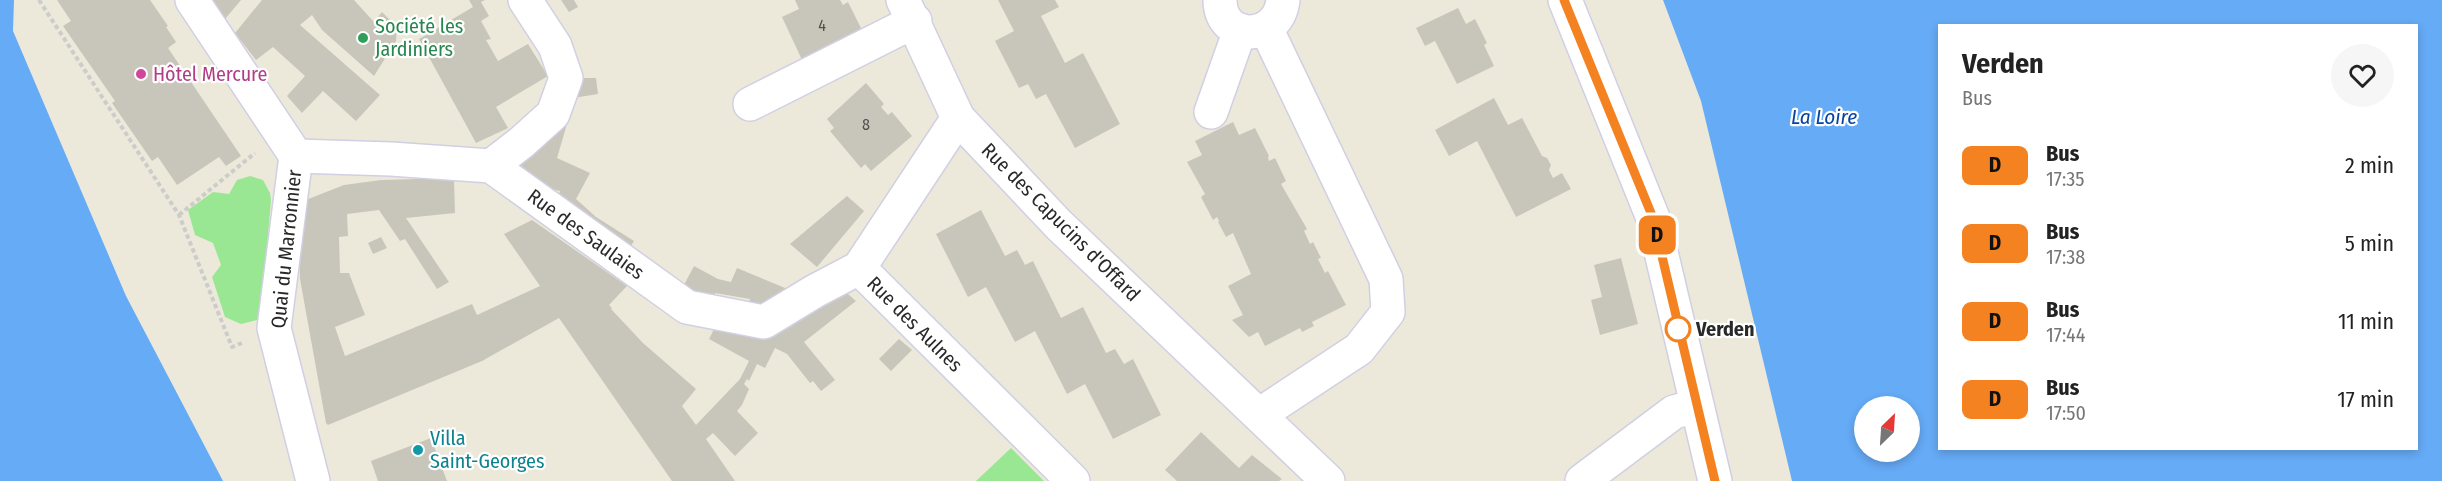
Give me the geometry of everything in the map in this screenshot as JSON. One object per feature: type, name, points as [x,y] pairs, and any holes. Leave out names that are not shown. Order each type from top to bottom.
[{"type":"street","points":[[192,0],[296,156],[391,159],[491,166],[553,114],[566,78],[555,46],[525,0]]},
{"type":"street","points":[[1220,0],[1224,17],[1231,25],[1253,29],[1277,20],[1282,11],[1283,0]]},
{"type":"street","points":[[1564,0],[1653,218],[1715,481]]},
{"type":"street","points":[[750,104],[909,10]]},
{"type":"street","name":"Rue des Capucins d'Offard","points":[[909,10],[958,118],[1059,225],[1328,481]]},
{"type":"street","points":[[1211,112],[1253,29]]},
{"type":"street","points":[[1253,29],[1386,279],[1388,312],[1359,349],[1259,415]]},
{"type":"street","name":"Rue des Aulnes","points":[[958,118],[859,268],[1073,481]]},
{"type":"street","name":"Quai du Marronnier","points":[[296,156],[274,328],[313,481]]},
{"type":"street","name":"Rue des Saulaies","points":[[491,166],[687,307],[764,322],[859,268]]},
{"type":"street","points":[[1582,481],[1674,412],[1696,406]]},
{"type":"path","points":[[39,0],[179,215],[232,347],[274,328]]},
{"type":"path","points":[[179,215],[256,152],[296,156]]},
{"type":"green space","points":[[250,176],[263,180],[271,200],[261,319],[241,324],[225,317],[212,277],[221,265],[213,243],[195,235],[188,210],[213,192],[229,194],[237,180]]},
{"type":"green space","points":[[1011,448],[1044,481],[976,481]]},
{"type":"water","points":[[0,0],[14,0],[13,31],[126,296],[223,481],[0,481]]},
{"type":"water","name":"La Loire","points":[[1663,0],[2442,0],[2442,481],[1792,481],[1701,101]]},
{"type":"building","name":"Hôtel Mercure","points":[[57,0],[150,0],[176,42],[168,48],[241,156],[226,166],[219,157],[177,185],[158,157],[152,161],[112,103],[115,101],[63,26],[71,21]]},
{"type":"building","points":[[211,0],[241,0],[225,19]]},
{"type":"building","points":[[262,0],[354,0],[374,22],[382,12],[397,27],[396,41],[374,76],[322,30],[312,15],[300,25],[380,95],[356,121],[323,91],[302,113],[287,96],[305,76],[273,47],[256,60],[235,33]]},
{"type":"building","points":[[469,0],[485,0],[481,2],[489,16],[481,21],[491,39],[486,40],[498,61],[528,44],[548,76],[496,107],[508,128],[476,143],[419,39],[473,7]]},
{"type":"building","points":[[561,0],[574,0],[578,7],[569,12]]},
{"type":"building","points":[[795,0],[840,0],[843,5],[848,2],[863,32],[803,62],[782,17],[799,9]]},
{"type":"building","points":[[998,0],[1055,0],[1059,7],[1041,16],[1065,63],[1083,53],[1120,124],[1075,148],[1046,94],[1036,99],[1028,84],[1019,88],[995,41],[1014,31]]},
{"type":"building","points":[[1458,8],[1466,24],[1475,19],[1487,43],[1484,45],[1494,66],[1457,84],[1435,41],[1425,46],[1416,28]]},
{"type":"building","points":[[567,78],[596,78],[598,94],[567,99]]},
{"type":"building","points":[[866,83],[884,104],[881,107],[888,115],[892,112],[912,136],[871,171],[865,164],[861,168],[830,131],[834,128],[827,119]]},
{"type":"building","points":[[1494,98],[1508,125],[1522,118],[1542,156],[1547,158],[1551,165],[1549,170],[1553,178],[1562,173],[1571,189],[1516,217],[1477,141],[1449,156],[1435,130]]},
{"type":"building","points":[[1233,122],[1239,135],[1255,128],[1269,156],[1269,161],[1275,158],[1286,181],[1281,184],[1307,229],[1304,231],[1310,244],[1313,242],[1321,258],[1318,259],[1325,273],[1328,271],[1346,305],[1312,322],[1314,326],[1302,332],[1300,328],[1265,346],[1258,332],[1249,337],[1232,320],[1243,315],[1228,286],[1251,274],[1233,233],[1226,237],[1217,217],[1213,220],[1201,197],[1205,194],[1187,162],[1202,155],[1195,141]]},
{"type":"building","points":[[567,124],[557,158],[590,173],[576,199],[596,217],[634,241],[624,257],[556,204],[560,191],[542,187],[518,172],[523,158]]},
{"type":"building","points":[[454,178],[455,213],[406,218],[449,282],[437,289],[405,239],[400,241],[379,210],[347,214],[348,236],[339,237],[340,273],[349,273],[365,315],[335,327],[345,356],[472,304],[477,315],[540,286],[504,234],[532,220],[627,286],[609,305],[643,343],[696,389],[682,406],[696,425],[740,379],[749,361],[709,339],[714,329],[780,330],[792,326],[841,288],[856,301],[804,342],[835,380],[821,391],[813,381],[810,383],[787,354],[775,348],[765,368],[757,364],[749,381],[747,379],[744,384],[749,389],[737,411],[758,433],[735,456],[713,433],[706,439],[735,481],[672,481],[559,318],[482,361],[328,425],[300,279],[298,203],[344,185],[381,180]]},
{"type":"building","points":[[847,196],[864,211],[817,267],[790,244]]},
{"type":"building","points":[[981,210],[1005,256],[1017,250],[1025,265],[1033,261],[1061,318],[1083,307],[1106,353],[1115,349],[1124,364],[1133,359],[1161,415],[1113,439],[1085,384],[1067,394],[1035,331],[1015,342],[986,287],[968,297],[936,234]]},
{"type":"building","points":[[381,237],[387,248],[373,254],[368,243]]},
{"type":"building","points":[[1621,258],[1638,324],[1600,335],[1591,300],[1602,297],[1594,265]]},
{"type":"building","points":[[694,266],[718,279],[731,282],[737,268],[790,290],[770,308],[747,308],[750,299],[715,293],[714,302],[684,285]]},
{"type":"building","points":[[899,339],[912,350],[891,371],[879,359]]},
{"type":"building","points":[[1201,432],[1239,468],[1252,455],[1282,479],[1279,481],[1177,481],[1165,470]]},
{"type":"building","name":"Villa Saint-Georges","points":[[431,438],[447,481],[378,481],[371,461]]},
{"type":"bus line","name":"D","points":[[1564,0],[1653,218],[1715,481]]},
{"type":"place","name":"Société les Jardiniers","points":[[363,38]]},
{"type":"place","name":"Hôtel Mercure","points":[[141,74]]},
{"type":"place","name":"Verden","points":[[1678,329]]},
{"type":"place","name":"Villa Saint-Georges","points":[[418,450]]}]
